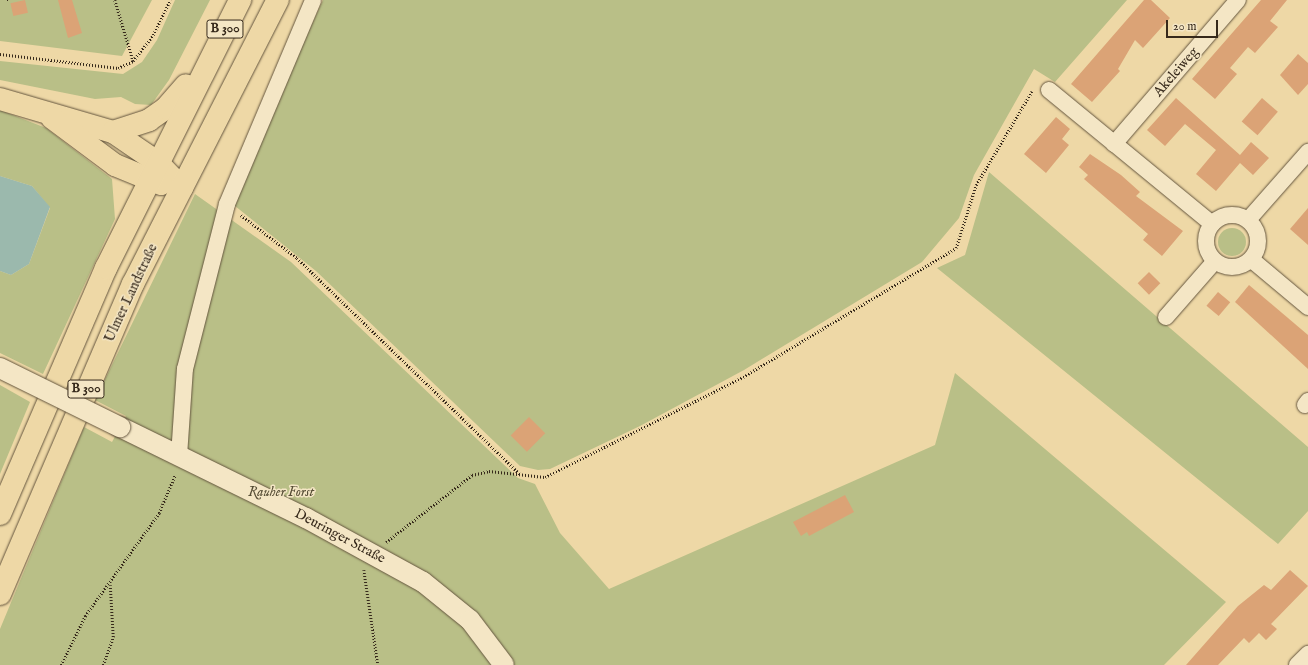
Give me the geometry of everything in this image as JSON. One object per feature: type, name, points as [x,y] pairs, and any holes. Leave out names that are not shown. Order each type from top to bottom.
[{"type":"main road","name":"B 300","points":[[0,514],[59,369],[147,181],[240,0]]},
{"type":"main road","name":"Ulmer Landstraße","points":[[0,594],[90,381],[182,188],[278,0]]},
{"type":"main road","points":[[113,132],[149,120],[166,108],[209,58]]},
{"type":"main road","points":[[0,98],[113,132],[157,162],[182,188]]},
{"type":"main road","points":[[42,111],[115,165],[147,181],[182,188]]},
{"type":"street","points":[[177,464],[185,370],[227,204],[313,0]]},
{"type":"street","name":"Akeleiweg","points":[[1114,144],[1238,0]]},
{"type":"street","points":[[1050,90],[1212,224]]},
{"type":"street","points":[[1248,220],[1308,152]]},
{"type":"street","points":[[1244,216],[1248,220],[1255,225],[1257,254],[1247,265],[1221,266],[1209,256],[1208,232],[1212,224],[1217,218],[1244,216]]},
{"type":"street","points":[[1252,260],[1308,307]]},
{"type":"street","points":[[1166,317],[1215,261]]},
{"type":"street","name":"Deuringer Straße","points":[[0,368],[120,427],[177,464],[370,551],[423,582],[470,620],[504,665]]},
{"type":"street","points":[[1297,665],[1308,654]]},
{"type":"path","points":[[115,0],[133,61]]},
{"type":"path","points":[[0,54],[118,68],[133,61],[153,35],[170,0]]},
{"type":"path","points":[[378,665],[364,576],[370,551],[415,522],[472,475],[489,471],[545,477],[743,377],[956,248],[976,184],[1000,142],[1040,82],[1050,90]]},
{"type":"path","points":[[227,204],[297,258],[520,474]]},
{"type":"path","points":[[61,665],[85,616],[110,585],[159,513],[177,464]]},
{"type":"path","points":[[104,665],[113,637],[110,585]]},
{"type":"green space","points":[[0,0],[152,0],[122,56],[0,41]]},
{"type":"green space","points":[[175,0],[210,0],[169,80],[151,105],[135,104],[121,97],[95,99],[0,80],[0,61],[123,74],[142,62],[157,40]]},
{"type":"green space","points":[[323,0],[1127,0],[1055,82],[1034,69],[974,175],[959,218],[922,262],[744,370],[640,426],[550,469],[538,470],[520,466],[316,271],[230,202]]},
{"type":"green space","points":[[0,110],[46,128],[112,179],[115,219],[43,374],[0,353],[0,271],[11,275],[29,264],[50,208],[32,186],[0,176]]},
{"type":"green space","points":[[989,172],[1308,447],[1308,511],[1278,544],[937,268],[965,255]]},
{"type":"green space","name":"Rauher Forst","points":[[195,194],[291,262],[518,478],[535,484],[560,533],[609,589],[935,445],[955,373],[1226,602],[1164,665],[0,665],[0,629],[84,427],[112,442],[126,416],[95,400]]},
{"type":"green space","points":[[1232,228],[1242,232],[1246,242],[1242,252],[1232,256],[1222,252],[1218,242],[1222,232]]},
{"type":"green space","points":[[0,385],[30,402],[0,474]]},
{"type":"shaded area","points":[[0,176],[32,186],[50,207],[29,264],[11,275],[0,271]]},
{"type":"building","points":[[25,0],[28,13],[13,16],[10,3]]},
{"type":"building","points":[[58,0],[72,0],[82,33],[68,38]]},
{"type":"building","points":[[1144,0],[1151,0],[1170,18],[1143,48],[1135,40],[1118,69],[1120,71],[1092,102],[1071,84]]},
{"type":"building","points":[[1261,0],[1287,0],[1270,21],[1278,27],[1255,53],[1248,47],[1230,68],[1237,74],[1215,99],[1192,79]]},
{"type":"building","points":[[1298,54],[1308,63],[1308,84],[1298,95],[1280,75]]},
{"type":"building","points":[[1176,98],[1240,155],[1251,142],[1269,158],[1253,175],[1240,163],[1216,191],[1196,174],[1216,150],[1185,124],[1165,146],[1147,130]]},
{"type":"building","points":[[1262,98],[1278,112],[1258,135],[1242,121]]},
{"type":"building","points":[[1056,117],[1070,129],[1062,139],[1069,145],[1046,173],[1024,154]]},
{"type":"building","points":[[1090,154],[1121,175],[1140,192],[1136,196],[1183,231],[1162,256],[1143,240],[1148,234],[1084,179],[1088,175],[1079,167]]},
{"type":"building","points":[[1308,208],[1308,245],[1290,229]]},
{"type":"building","points":[[1149,272],[1160,283],[1149,295],[1138,283]]},
{"type":"building","points":[[1249,285],[1308,335],[1308,369],[1235,302]]},
{"type":"building","points":[[1218,292],[1230,302],[1219,316],[1206,306]]},
{"type":"building","points":[[529,417],[545,433],[527,452],[511,435]]},
{"type":"building","points":[[845,495],[854,512],[809,536],[807,532],[801,536],[793,522]]},
{"type":"building","points":[[1290,570],[1308,586],[1271,624],[1277,629],[1266,640],[1259,633],[1249,643],[1244,638],[1218,665],[1186,665],[1238,606],[1264,585],[1271,590]]}]
